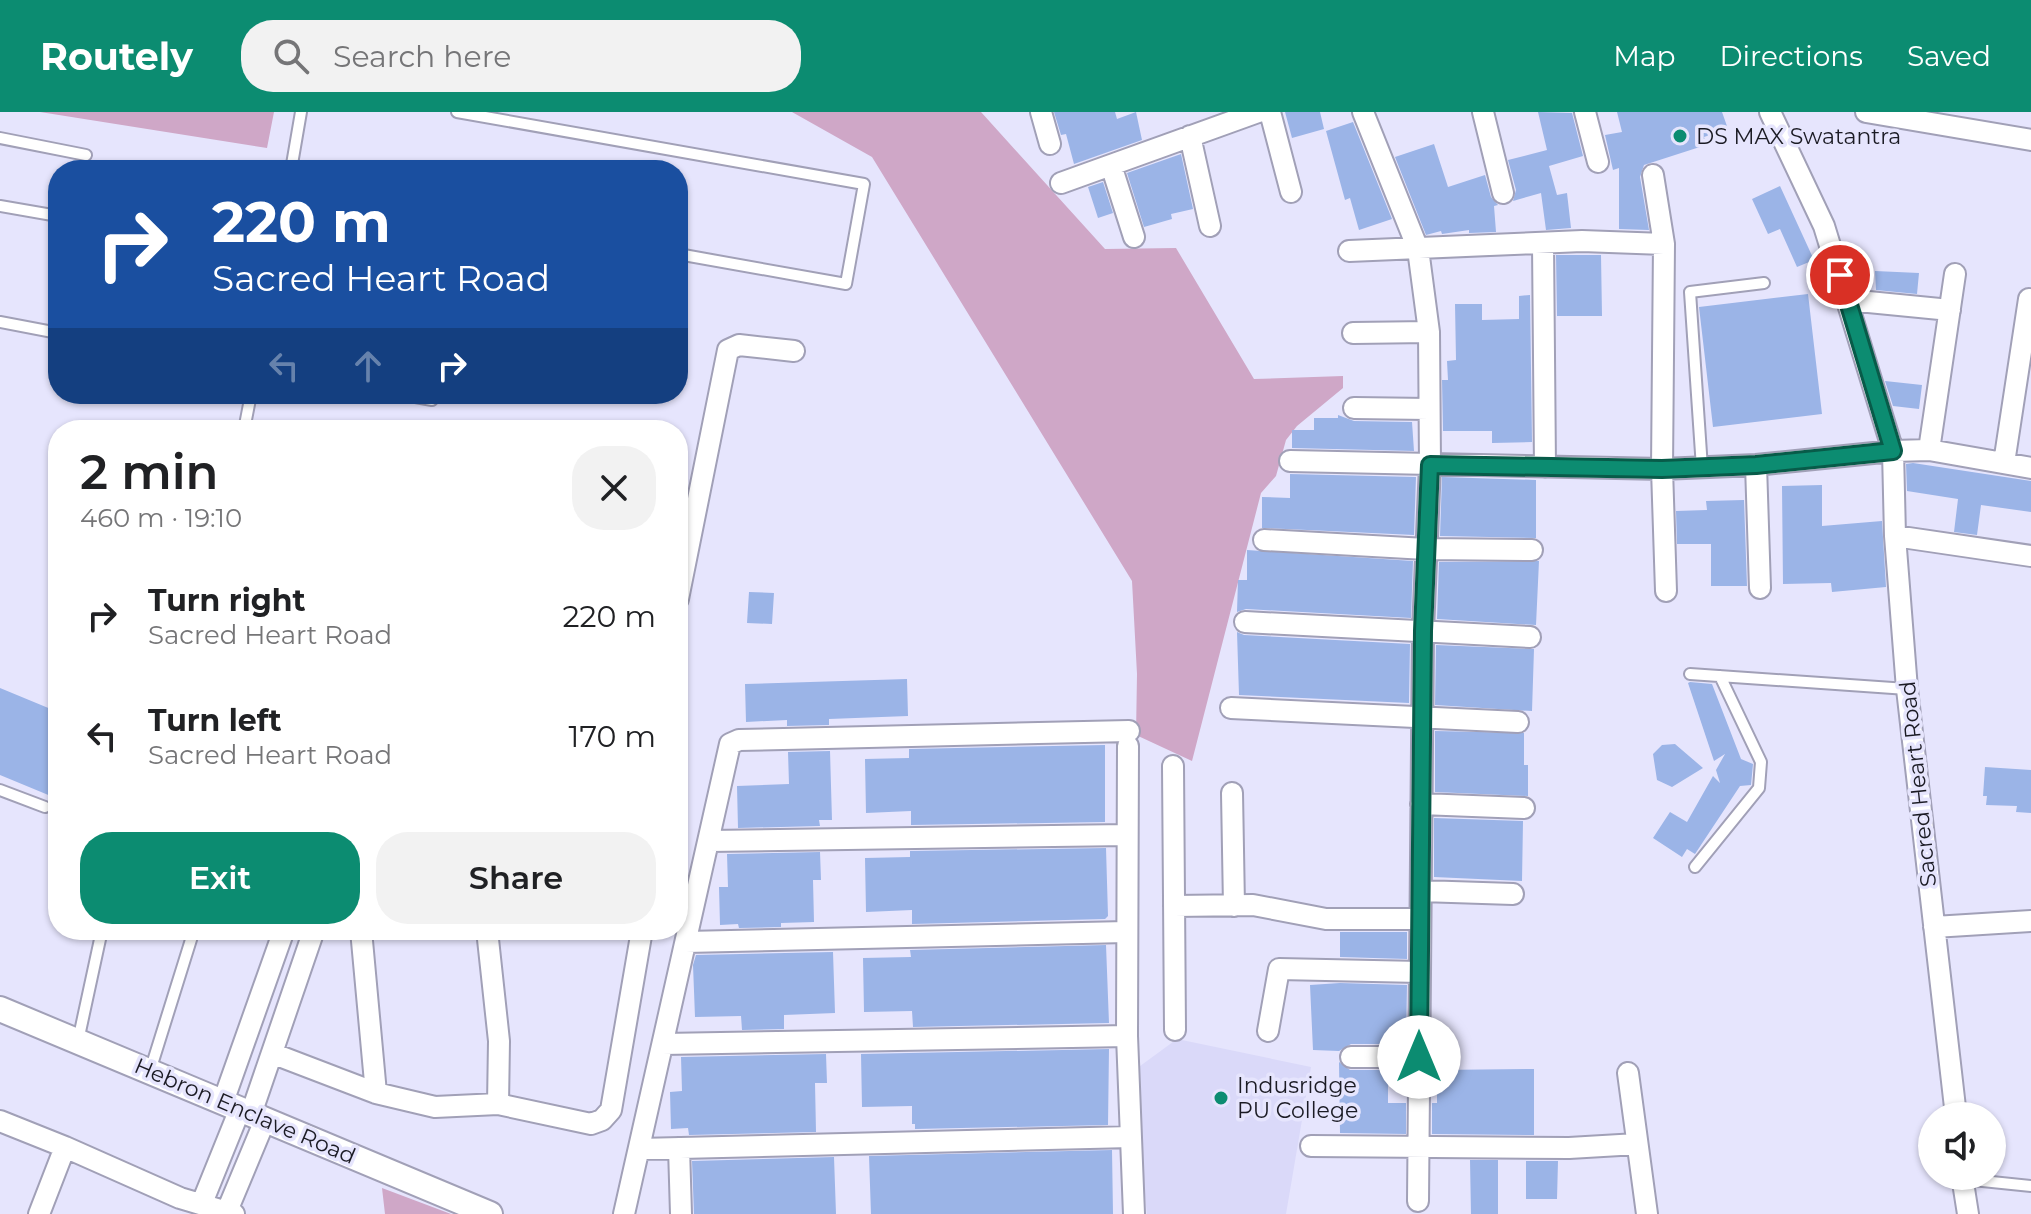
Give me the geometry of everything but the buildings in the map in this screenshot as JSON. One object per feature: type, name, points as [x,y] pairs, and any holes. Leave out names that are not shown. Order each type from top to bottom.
[{"type":"street","points":[[1041,112],[1050,144]]},
{"type":"street","points":[[1061,183],[1190,136],[1212,120],[1258,112]]},
{"type":"street","points":[[1270,112],[1291,192]]},
{"type":"street","points":[[1363,112],[1418,249],[1429,332],[1430,465],[1423,631],[1418,1201]]},
{"type":"street","points":[[1483,112],[1503,193]]},
{"type":"street","points":[[1585,112],[1598,162]]},
{"type":"street","name":"Sacred Heart Road","points":[[1770,112],[1824,226],[1893,451],[1895,536],[1907,689],[1954,1102]]},
{"type":"street","points":[[1866,112],[2031,140]]},
{"type":"street","points":[[1190,136],[1210,226]]},
{"type":"street","points":[[1111,165],[1134,237]]},
{"type":"street","points":[[1653,175],[1664,244],[1662,469],[1666,591]]},
{"type":"street","points":[[1349,251],[1613,241],[1664,244]]},
{"type":"street","points":[[1543,244],[1545,467]]},
{"type":"street","points":[[1929,450],[1955,274]]},
{"type":"street","points":[[2004,463],[2029,299]]},
{"type":"street","points":[[1848,300],[1950,310]]},
{"type":"street","points":[[1353,333],[1429,332]]},
{"type":"street","points":[[688,531],[728,350],[739,345],[794,351]]},
{"type":"street","points":[[1354,408],[1429,409]]},
{"type":"street","points":[[1290,461],[1662,469],[1756,465],[1929,450],[2031,468]]},
{"type":"street","points":[[1756,465],[1760,588]]},
{"type":"street","points":[[1895,536],[2031,556]]},
{"type":"street","points":[[1264,540],[1426,549],[1532,550]]},
{"type":"street","points":[[1245,622],[1530,637]]},
{"type":"street","points":[[1231,708],[1518,722]]},
{"type":"street","points":[[688,933],[728,749],[734,741],[1128,738],[1127,1036],[1134,1214]]},
{"type":"street","points":[[1173,766],[1175,1030]]},
{"type":"street","points":[[1232,793],[1234,906]]},
{"type":"street","points":[[1421,804],[1524,808]]},
{"type":"street","points":[[709,841],[1127,835]]},
{"type":"street","points":[[1421,891],[1513,894]]},
{"type":"street","points":[[1174,906],[1253,905],[1326,919],[1420,919]]},
{"type":"street","points":[[1934,927],[2031,921]]},
{"type":"street","points":[[624,1214],[686,942],[1126,932]]},
{"type":"street","points":[[2,1127],[65,1147],[176,1206],[202,1203],[231,1213],[245,1111],[282,940]]},
{"type":"street","points":[[202,1203],[274,1054],[311,940]]},
{"type":"street","points":[[362,940],[376,1093]]},
{"type":"street","points":[[488,940],[499,1041],[498,1104]]},
{"type":"street","points":[[274,1054],[376,1093],[435,1107],[498,1104],[591,1124],[602,1120],[611,1110],[640,940]]},
{"type":"street","points":[[1268,1031],[1279,969],[1420,972]]},
{"type":"street","name":"Hebron Enclave Road","points":[[0,1009],[490,1214]]},
{"type":"street","points":[[663,1044],[1127,1036]]},
{"type":"street","points":[[1351,1057],[1419,1057]]},
{"type":"street","points":[[1628,1073],[1647,1214]]},
{"type":"street","points":[[639,1149],[1131,1137]]},
{"type":"street","points":[[1311,1146],[1569,1148],[1637,1144]]},
{"type":"street","points":[[39,1214],[65,1147]]},
{"type":"street","points":[[679,1148],[681,1214]]},
{"type":"street","points":[[1964,1190],[1968,1214]]},
{"type":"lane","points":[[293,160],[301,112]]},
{"type":"lane","points":[[457,112],[864,184],[846,284],[688,256]]},
{"type":"lane","points":[[0,138],[86,155]]},
{"type":"lane","points":[[0,206],[48,214]]},
{"type":"lane","points":[[1702,468],[1690,292],[1764,283]]},
{"type":"lane","points":[[0,322],[48,331]]},
{"type":"lane","points":[[1690,674],[1907,689]]},
{"type":"lane","points":[[1695,867],[1759,788],[1761,762],[1720,676]]},
{"type":"lane","points":[[0,790],[45,807]]},
{"type":"lane","points":[[78,1041],[100,940]]},
{"type":"lane","points":[[150,1071],[191,940]]},
{"type":"lane","points":[[2006,1183],[2031,1186]]},
{"type":"shaded area","points":[[40,112],[274,112],[267,148]]},
{"type":"shaded area","points":[[792,112],[981,112],[1105,249],[1176,248],[1254,379],[1343,376],[1343,388],[1297,426],[1286,440],[1276,476],[1261,493],[1192,761],[1136,735],[1137,674],[1132,581],[872,157]]},
{"type":"shaded area","name":"Indusridge PU College","points":[[1177,1039],[1311,1067],[1286,1214],[1147,1214],[1137,1127],[1136,1069]]},
{"type":"shaded area","points":[[382,1188],[451,1214],[385,1214]]},
{"type":"place","name":"DS MAX Swatantra","points":[[1680,136]]},
{"type":"place","name":"Indusridge PU College","points":[[1221,1098]]},
{"type":"route","points":[[1419,1057],[1423,631],[1430,465],[1662,469],[1756,465],[1893,451],[1840,275]]}]
